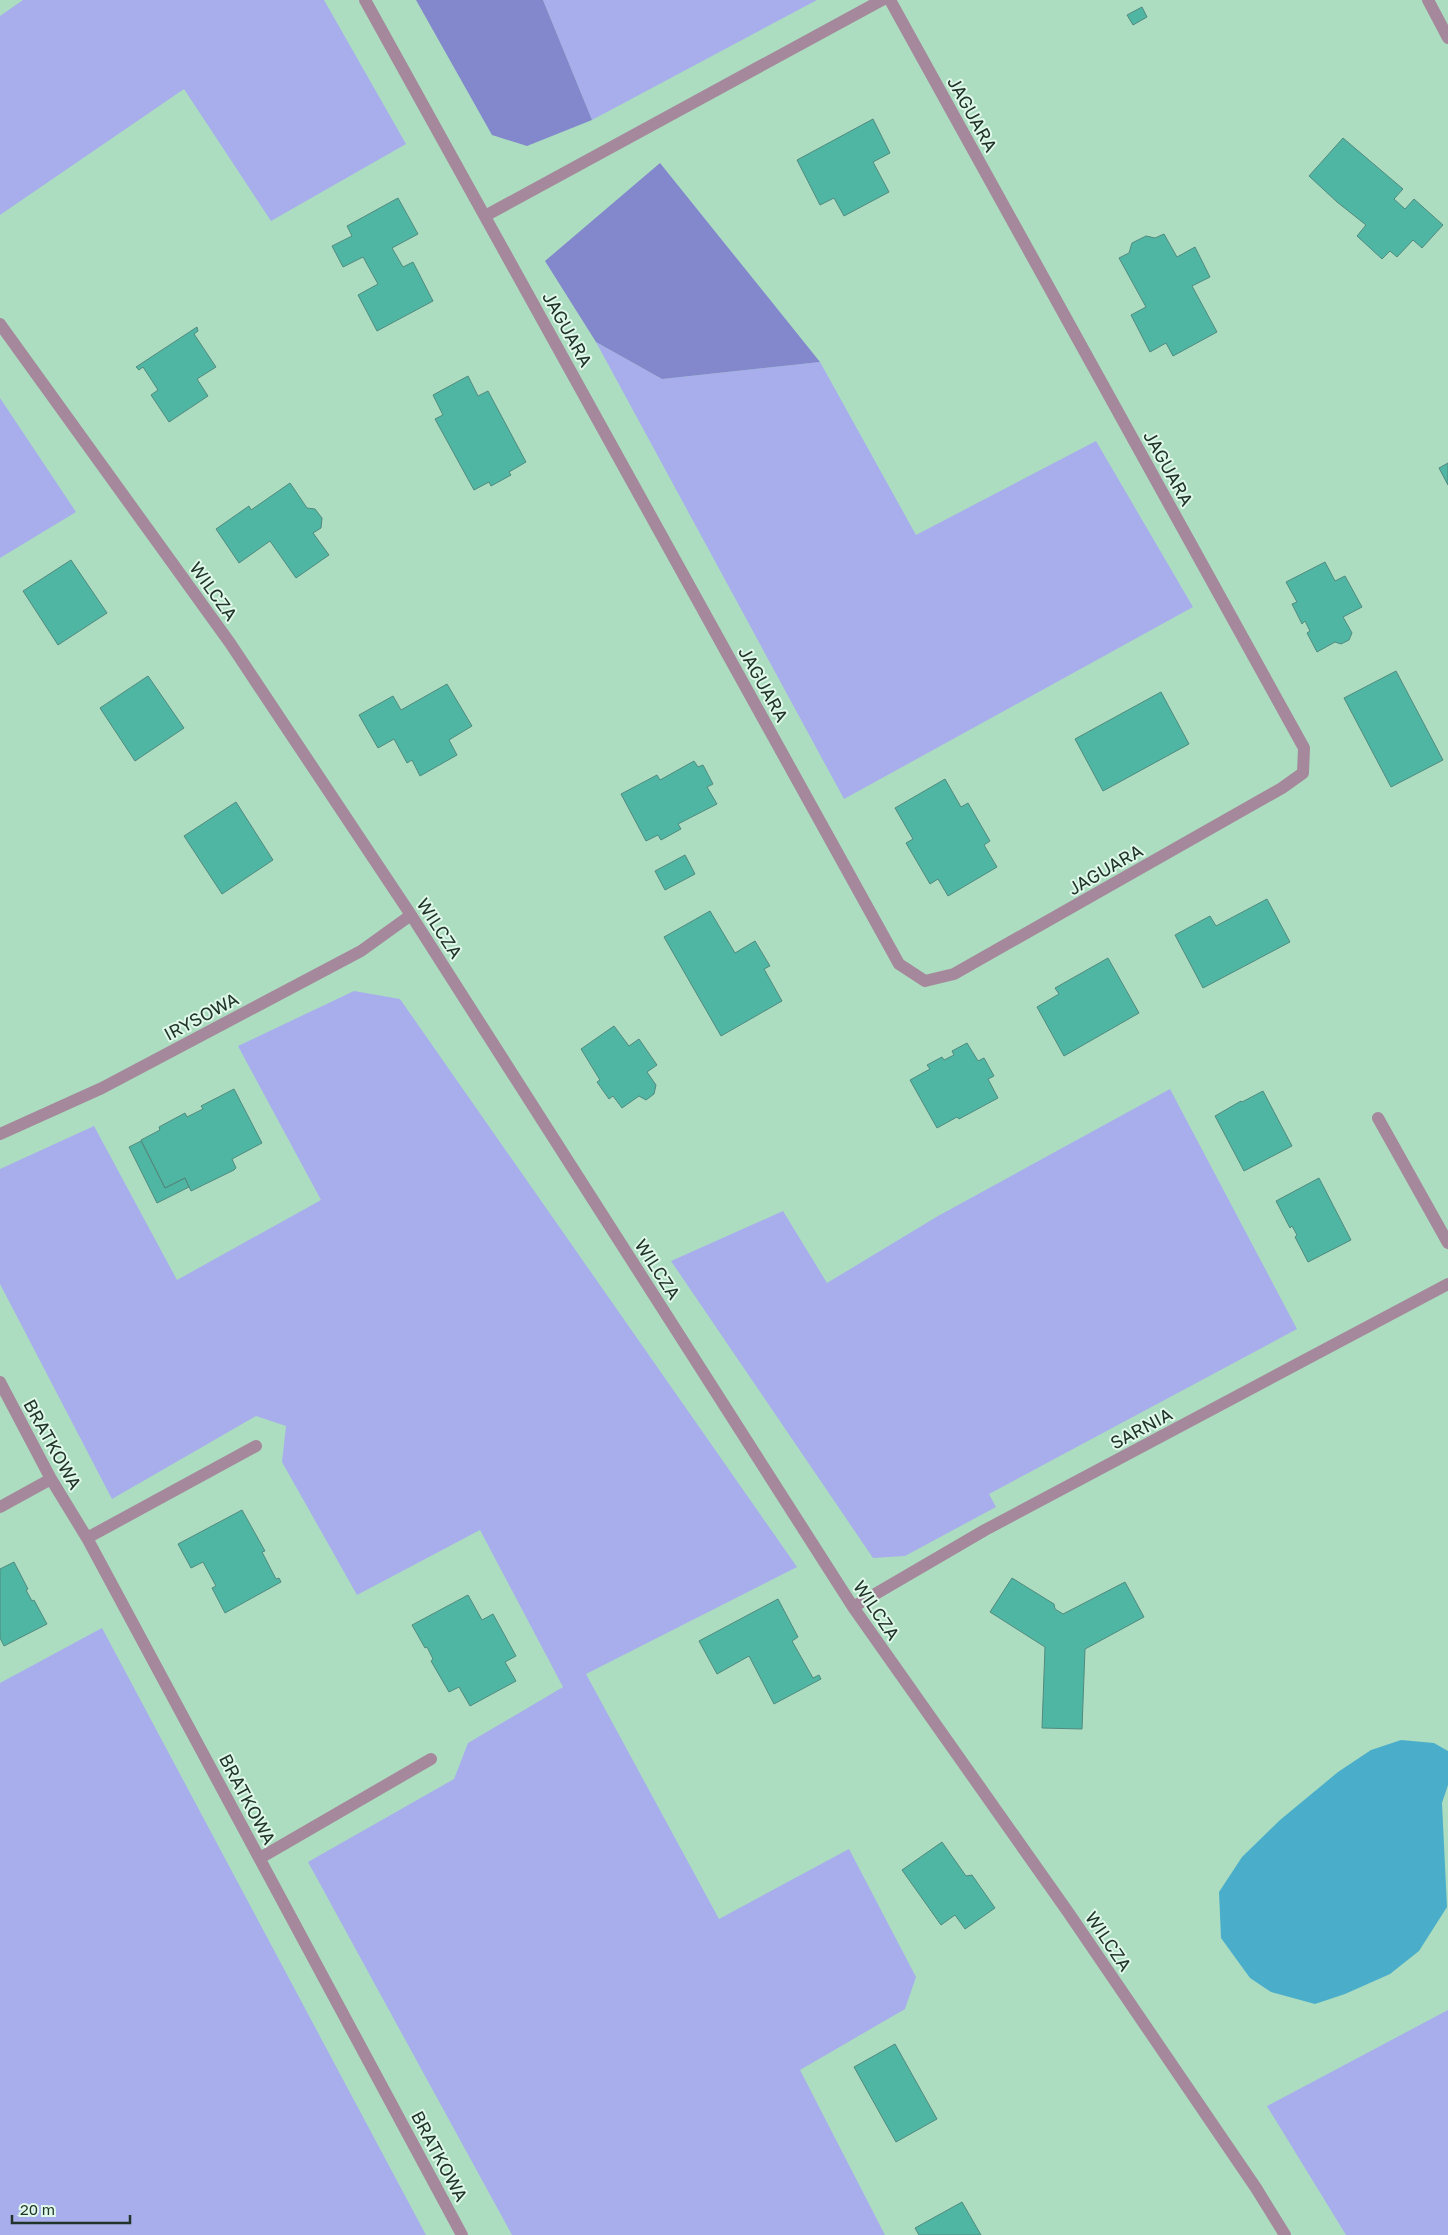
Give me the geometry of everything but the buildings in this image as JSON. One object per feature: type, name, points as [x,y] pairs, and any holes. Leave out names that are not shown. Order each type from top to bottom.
[{"type":"street","name":"JAGUARA","points":[[365,0],[899,964],[925,981],[954,974],[1282,788],[1303,773],[1304,748],[890,0]]},
{"type":"street","points":[[485,216],[882,0]]},
{"type":"street","points":[[1428,0],[1448,38]]},
{"type":"street","name":"WILCZA","points":[[0,324],[230,643],[411,915],[853,1607],[1068,1912],[1256,2188],[1285,2235]]},
{"type":"street","name":"IRYSOWA","points":[[0,1134],[102,1088],[353,955],[411,915]]},
{"type":"street","points":[[1378,1118],[1448,1243]]},
{"type":"street","name":"SARNIA","points":[[853,1607],[985,1530],[1448,1284]]},
{"type":"street","name":"BRATKOWA","points":[[0,1382],[51,1479],[87,1538],[462,2235]]},
{"type":"street","points":[[87,1538],[256,1446]]},
{"type":"street","points":[[0,1507],[51,1479]]},
{"type":"street","points":[[260,1858],[431,1759]]},
{"type":"shaded area","points":[[23,0],[324,0],[406,144],[271,221],[184,89],[0,215],[0,16]]},
{"type":"shaded area","points":[[416,0],[543,0],[592,120],[527,146],[492,135]]},
{"type":"shaded area","points":[[543,0],[817,0],[592,120]]},
{"type":"shaded area","points":[[660,163],[820,362],[662,379],[596,342],[545,261]]},
{"type":"shaded area","points":[[596,342],[662,379],[820,362],[916,535],[1096,441],[1193,607],[844,799]]},
{"type":"shaded area","points":[[0,398],[76,512],[0,558]]},
{"type":"shaded area","points":[[354,991],[400,999],[797,1567],[586,1674],[719,1919],[849,1849],[916,1977],[905,2009],[800,2070],[885,2235],[512,2235],[308,1862],[454,1779],[468,1743],[563,1687],[480,1530],[357,1595],[282,1462],[286,1426],[256,1416],[112,1499],[0,1284],[0,1169],[94,1126],[177,1280],[321,1200],[238,1046]]},
{"type":"shaded area","points":[[1170,1089],[1297,1329],[989,1494],[996,1507],[905,1556],[873,1558],[671,1261],[783,1211],[827,1283],[938,1216]]},
{"type":"shaded area","points":[[102,1628],[426,2235],[0,2235],[0,1683]]},
{"type":"shaded area","points":[[1401,1740],[1434,1743],[1448,1751],[1448,1785],[1442,1803],[1447,1907],[1419,1951],[1390,1974],[1345,1994],[1315,2004],[1271,1992],[1250,1978],[1221,1938],[1219,1892],[1242,1857],[1280,1820],[1338,1772],[1371,1750]]},
{"type":"shaded area","points":[[1448,2010],[1448,2235],[1346,2235],[1267,2106]]}]
